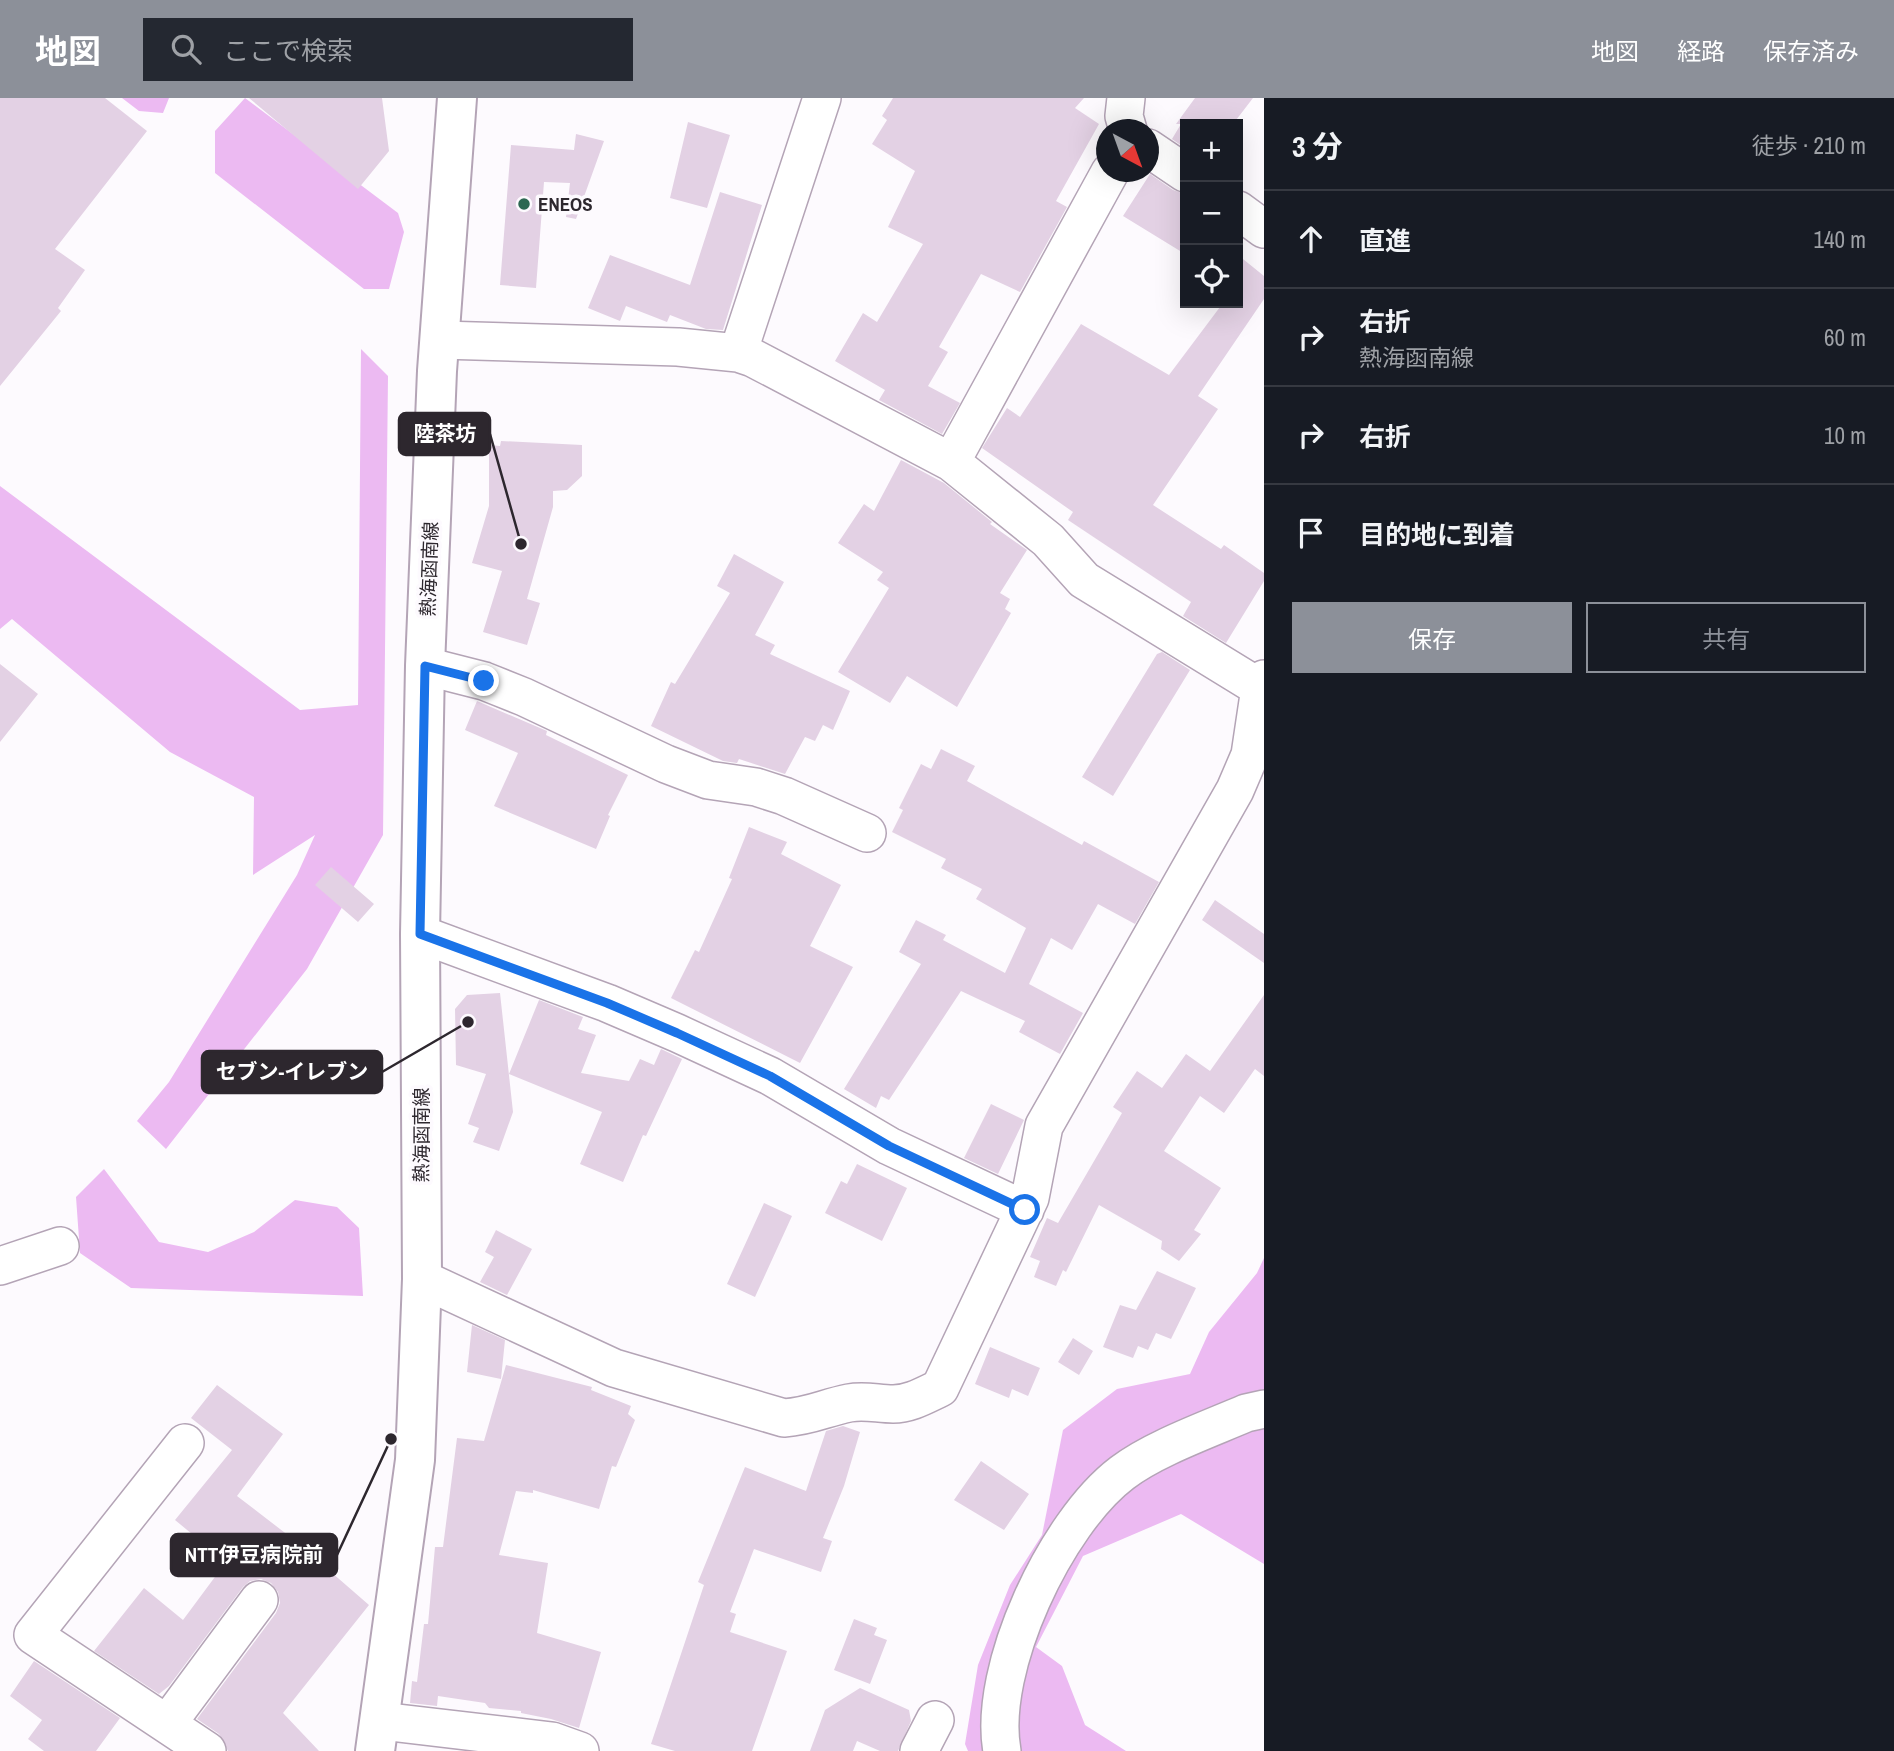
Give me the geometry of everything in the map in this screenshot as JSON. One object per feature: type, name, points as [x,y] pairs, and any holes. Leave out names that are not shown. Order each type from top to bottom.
[{"type":"main road","name":"熱海函南線","points":[[378,1736],[415,1460],[422,1279],[420,934],[425,666],[441,340],[457,98]]},
{"type":"street","points":[[738,353],[822,98]]},
{"type":"street","points":[[1125,119],[1126,98]]},
{"type":"street","points":[[1159,155],[1180,170]]},
{"type":"street","points":[[951,462],[1105,182]]},
{"type":"street","points":[[1243,214],[1264,229]]},
{"type":"street","points":[[422,1279],[614,1368],[784,1418],[811,1416],[848,1403],[870,1400],[893,1404],[912,1402],[940,1388],[1030,1198],[1044,1126],[1051,1111],[1235,790],[1250,755],[1262,683],[1084,580],[1048,540],[951,462],[738,353],[678,347],[441,340]]},
{"type":"street","points":[[425,666],[484,681],[524,697],[648,758],[708,780],[756,787],[784,796],[867,833]]},
{"type":"street","points":[[420,934],[607,1003],[677,1033],[770,1076],[889,1146],[1025,1210]]},
{"type":"street","points":[[0,1265],[60,1246]]},
{"type":"street","points":[[1002,1751],[998,1727],[1002,1696],[1026,1614],[1055,1551],[1122,1473],[1234,1418],[1264,1409]]},
{"type":"street","points":[[185,1443],[33,1635],[207,1751]]},
{"type":"street","points":[[167,1724],[259,1600]]},
{"type":"street","points":[[378,1736],[552,1741],[580,1751]]},
{"type":"shaded area","points":[[122,98],[169,98],[163,113],[139,111]]},
{"type":"shaded area","points":[[245,98],[398,213],[404,232],[389,289],[364,289],[215,173],[215,131]]},
{"type":"shaded area","points":[[361,349],[388,376],[383,835],[307,969],[166,1149],[137,1121],[169,1082],[297,875],[315,835],[253,875],[254,797],[170,752],[12,619],[0,629],[0,486],[300,710],[358,705]]},
{"type":"shaded area","points":[[104,1169],[159,1242],[208,1252],[254,1232],[295,1200],[337,1207],[359,1228],[363,1296],[131,1288],[80,1253],[76,1197]]},
{"type":"shaded area","points":[[1264,1258],[1264,1564],[1181,1514],[1083,1556],[1036,1647],[1062,1666],[1085,1725],[1126,1751],[968,1751],[965,1744],[978,1665],[1010,1585],[1042,1535],[1063,1430],[1117,1389],[1190,1374],[1209,1332],[1257,1273]]},
{"type":"building","points":[[0,98],[105,98],[147,131],[55,249],[85,270],[58,308],[61,311],[0,386]]},
{"type":"building","points":[[249,98],[382,98],[389,151],[358,189]]},
{"type":"building","points":[[893,98],[1084,98],[1075,108],[1096,122],[1096,129],[1056,201],[1067,207],[1020,292],[981,274],[939,347],[948,352],[928,386],[960,403],[942,434],[879,400],[885,390],[835,361],[863,313],[877,322],[923,244],[888,227],[915,171],[872,144],[887,120],[882,116]]},
{"type":"building","points":[[1195,98],[1253,98],[1237,119],[1180,119],[1180,124],[1176,124]]},
{"type":"building","points":[[688,122],[730,135],[707,208],[670,198]]},
{"type":"building","points":[[1180,126],[1180,145],[1172,139]]},
{"type":"building","points":[[576,134],[604,141],[576,219],[566,217],[570,183],[544,182],[536,288],[500,285],[511,145],[574,150]]},
{"type":"building","points":[[1159,180],[1180,192],[1180,251],[1123,216],[1145,182]]},
{"type":"building","points":[[720,192],[762,205],[723,330],[706,329],[670,315],[667,322],[626,306],[620,321],[588,308],[610,255],[690,285]]},
{"type":"building","points":[[1243,259],[1264,276],[1264,299],[1198,396],[1218,409],[1153,505],[1221,549],[1224,545],[1264,573],[1264,581],[1226,643],[1183,616],[1191,602],[1068,520],[1073,512],[982,448],[1007,408],[1020,417],[1081,324],[1169,375],[1219,308],[1243,308]]},
{"type":"building","points":[[501,441],[582,445],[582,476],[567,490],[553,491],[553,507],[527,599],[540,603],[527,645],[483,632],[502,571],[472,563],[489,506],[489,445],[500,446]]},
{"type":"building","points":[[901,460],[944,483],[992,522],[990,524],[1027,550],[1000,593],[1010,599],[1005,609],[1011,613],[957,707],[907,676],[890,703],[838,672],[889,588],[877,580],[883,572],[838,543],[864,504],[874,511]]},
{"type":"building","points":[[734,554],[784,582],[755,635],[775,645],[770,654],[850,691],[833,730],[823,725],[815,741],[805,737],[785,774],[739,759],[737,763],[723,761],[651,726],[671,682],[675,684],[730,593],[717,586]]},
{"type":"building","points":[[1162,652],[1190,670],[1113,796],[1082,777],[1157,654]]},
{"type":"building","points":[[0,664],[38,694],[0,742]]},
{"type":"building","points":[[477,701],[547,731],[546,735],[628,775],[608,815],[610,816],[596,849],[494,806],[518,753],[465,730]]},
{"type":"building","points":[[941,749],[975,766],[967,781],[1082,845],[1084,841],[1159,882],[1135,924],[1098,904],[1072,950],[1051,938],[1029,984],[1083,1013],[1060,1054],[1019,1032],[1025,1021],[961,991],[889,1100],[881,1096],[876,1108],[844,1089],[921,964],[899,952],[916,920],[946,935],[943,940],[1005,973],[1026,928],[976,899],[982,889],[941,868],[946,859],[892,832],[903,810],[899,808],[921,764],[931,769]]},
{"type":"building","points":[[749,827],[787,842],[781,854],[841,885],[810,946],[853,967],[800,1063],[671,998],[695,950],[699,952],[732,879],[729,878]]},
{"type":"building","points":[[331,867],[374,904],[358,922],[315,885]]},
{"type":"building","points":[[1215,900],[1264,934],[1264,963],[1202,920]]},
{"type":"building","points":[[500,993],[513,1112],[499,1151],[473,1142],[479,1128],[468,1124],[486,1074],[456,1065],[455,1009],[467,995]]},
{"type":"building","points":[[1264,995],[1264,1076],[1255,1069],[1224,1113],[1200,1096],[1164,1151],[1221,1188],[1194,1230],[1201,1234],[1179,1261],[1161,1249],[1162,1241],[1099,1205],[1066,1272],[1063,1270],[1056,1286],[1034,1277],[1040,1261],[1030,1257],[1047,1218],[1058,1223],[1122,1113],[1113,1107],[1137,1071],[1162,1088],[1186,1054],[1210,1071]]},
{"type":"building","points":[[539,1000],[583,1017],[578,1029],[596,1035],[581,1073],[629,1081],[640,1059],[654,1065],[661,1049],[682,1059],[646,1136],[643,1135],[623,1182],[580,1164],[602,1112],[509,1074]]},
{"type":"building","points":[[991,1104],[1024,1120],[998,1174],[964,1158]]},
{"type":"building","points":[[857,1164],[907,1188],[882,1241],[825,1213],[841,1181],[847,1184]]},
{"type":"building","points":[[764,1203],[792,1216],[755,1297],[727,1284]]},
{"type":"building","points":[[496,1230],[532,1249],[507,1295],[480,1282],[494,1257],[485,1252]]},
{"type":"building","points":[[1157,1271],[1196,1288],[1171,1339],[1156,1333],[1148,1350],[1138,1346],[1133,1358],[1103,1347],[1120,1305],[1136,1310]]},
{"type":"building","points":[[472,1325],[505,1340],[501,1379],[467,1372]]},
{"type":"building","points":[[1073,1338],[1093,1351],[1079,1375],[1058,1362]]},
{"type":"building","points":[[990,1347],[1040,1368],[1028,1396],[1012,1389],[1009,1398],[975,1384]]},
{"type":"building","points":[[506,1365],[592,1387],[591,1390],[631,1406],[628,1414],[635,1420],[616,1467],[612,1466],[599,1509],[533,1490],[533,1493],[516,1491],[499,1555],[548,1563],[537,1633],[601,1652],[579,1728],[521,1711],[489,1708],[485,1703],[438,1696],[437,1706],[410,1703],[412,1681],[417,1682],[424,1624],[428,1624],[435,1547],[443,1547],[457,1438],[484,1441]]},
{"type":"building","points":[[217,1385],[283,1434],[237,1496],[293,1539],[369,1605],[283,1713],[319,1751],[228,1751],[219,1734],[197,1719],[276,1613],[280,1603],[278,1592],[271,1583],[261,1579],[250,1581],[243,1587],[169,1686],[159,1694],[94,1651],[144,1588],[183,1620],[226,1562],[175,1520],[232,1450],[191,1418]]},
{"type":"building","points":[[843,1426],[860,1432],[844,1486],[823,1538],[832,1541],[821,1572],[754,1549],[730,1612],[736,1614],[730,1632],[787,1651],[752,1751],[675,1751],[651,1744],[704,1585],[698,1582],[745,1467],[806,1491],[826,1431]]},
{"type":"building","points":[[981,1461],[1029,1494],[1004,1530],[954,1500]]},
{"type":"building","points":[[854,1619],[877,1628],[874,1635],[887,1640],[870,1684],[834,1670]]},
{"type":"building","points":[[34,1661],[120,1718],[96,1751],[44,1751],[28,1739],[42,1720],[10,1696]]},
{"type":"building","points":[[860,1688],[909,1710],[911,1721],[898,1751],[880,1751],[857,1741],[853,1751],[810,1751],[825,1710]]},
{"type":"place","name":"ENEOS","points":[[524,204]]},
{"type":"place","name":"陸茶坊","points":[[521,544]]},
{"type":"place","name":"セブン-イレブン","points":[[468,1022]]},
{"type":"place","name":"NTT伊豆病院前","points":[[391,1439]]},
{"type":"route","points":[[484,681],[425,666],[420,934],[607,1003],[677,1033],[770,1076],[889,1146],[1025,1210]]}]
